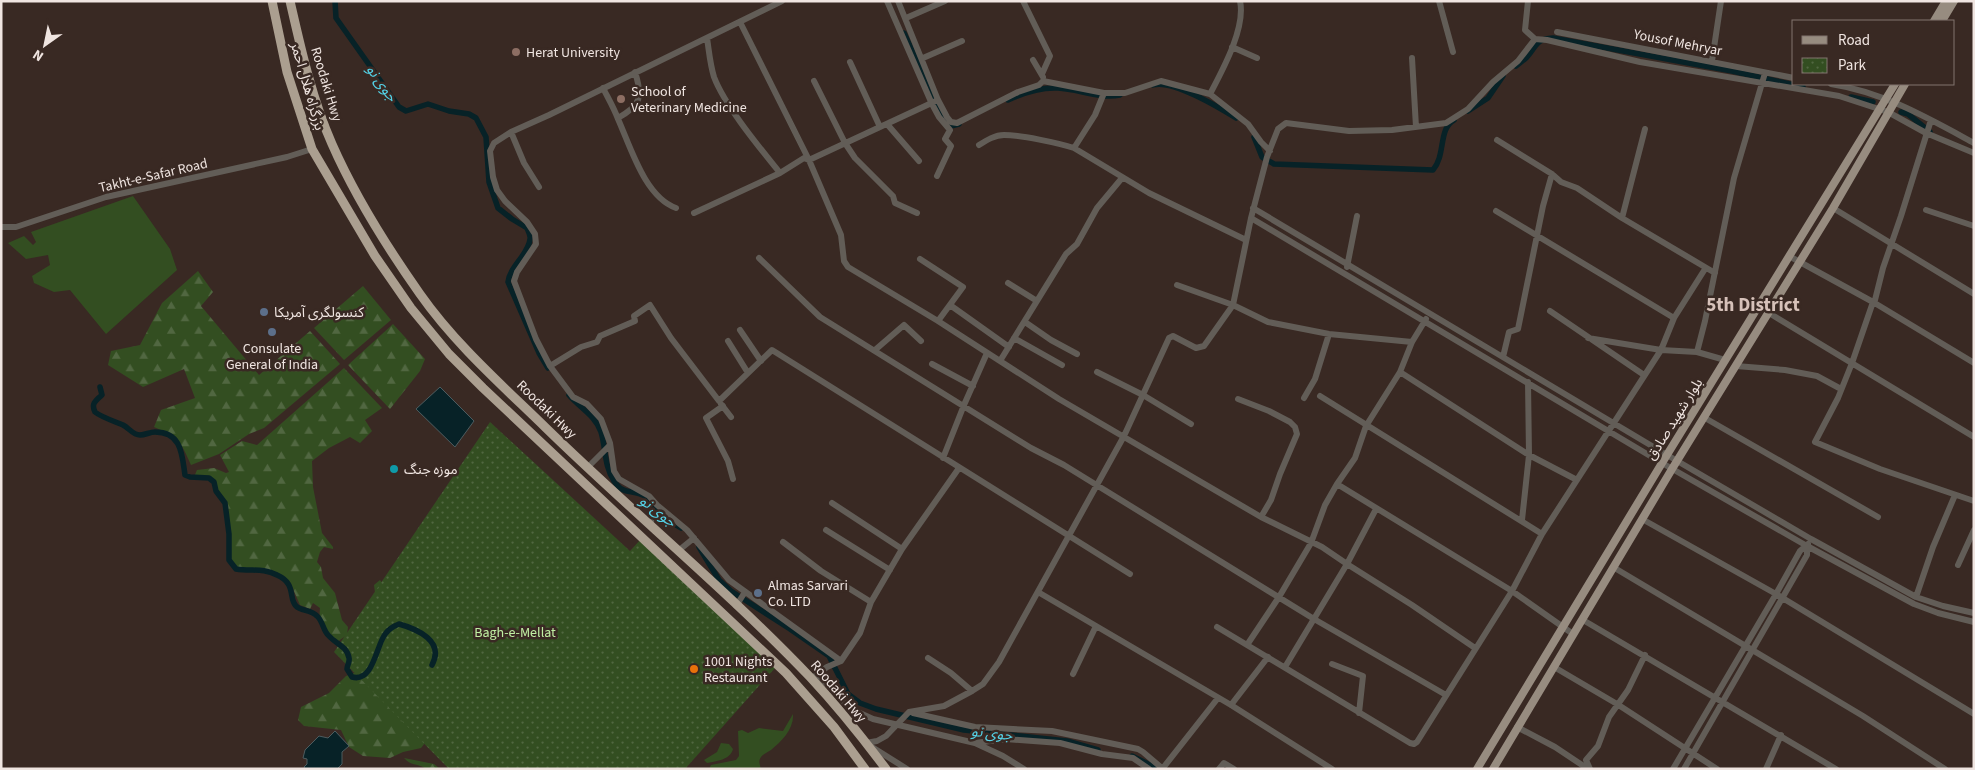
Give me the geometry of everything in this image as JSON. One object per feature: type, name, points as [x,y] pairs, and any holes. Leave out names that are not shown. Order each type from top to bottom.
[{"type":"highway","name":"بزرگراه هلال احمر","points":[[272,1],[287,72],[312,149]]},
{"type":"highway","name":"Roodaki Hwy","points":[[290,1],[310,83],[331,143],[394,255],[421,296],[468,352],[587,468],[678,551],[741,599],[814,677],[886,769]]},
{"type":"highway","name":"Roodaki Hwy","points":[[312,149],[375,256],[411,308],[449,354],[488,393],[786,673],[834,728],[865,769]]},
{"type":"main road","points":[[1935,20],[1946,1]]},
{"type":"main road","points":[[1943,20],[1954,1]]},
{"type":"main road","name":"بلوار شهید صادق","points":[[1493,769],[1672,469],[1833,208],[1888,112],[1895,85]]},
{"type":"main road","name":"بلوار شهید صادق","points":[[1477,769],[1880,108],[1903,85]]},
{"type":"street","points":[[782,1],[511,132],[494,143],[490,150],[493,177],[497,190],[505,201],[519,213],[535,234],[536,244],[517,272],[514,281],[536,339],[550,366],[573,398],[587,404],[601,419],[607,433],[608,447],[614,471],[619,479],[649,496],[660,513],[692,540],[729,580],[741,599],[838,663]]},
{"type":"street","points":[[887,1],[936,102],[951,122],[957,122],[1018,92],[1040,85],[1050,56],[1023,1]]},
{"type":"street","points":[[898,1],[922,58],[939,117],[950,130],[945,139],[952,145],[937,176]]},
{"type":"street","points":[[906,18],[945,1]]},
{"type":"street","points":[[1210,94],[1228,60],[1240,21],[1240,1]]},
{"type":"street","points":[[1439,1],[1453,52]]},
{"type":"street","points":[[1528,1],[1525,30],[1535,39],[1547,40],[1640,62],[1824,93],[1880,108],[1928,128],[1974,143]]},
{"type":"street","points":[[1712,61],[1721,1]]},
{"type":"street","points":[[740,22],[809,160],[841,235],[844,261],[848,267],[938,321],[1059,399],[1261,517],[1322,547],[1475,648]]},
{"type":"street","name":"Yousof Mehryar","points":[[1557,32],[1712,61],[1765,74],[1792,78]]},
{"type":"street","points":[[707,38],[715,78],[724,95],[760,149],[780,173]]},
{"type":"street","points":[[866,743],[877,741],[886,736],[910,712],[944,706],[972,691],[982,684],[999,662],[1124,436],[1171,336],[1196,348],[1204,346],[1233,304],[1253,208],[1267,157],[1278,128],[1286,123],[1349,131],[1416,127],[1446,122],[1468,108],[1493,82],[1518,61],[1535,39]]},
{"type":"street","points":[[922,58],[962,41]]},
{"type":"street","points":[[1232,47],[1257,58]]},
{"type":"street","points":[[1640,62],[1643,48]]},
{"type":"street","points":[[1412,58],[1416,127]]},
{"type":"street","points":[[1033,60],[1043,77],[1103,96],[1125,93],[1161,81],[1210,94],[1248,124],[1261,142],[1267,157]]},
{"type":"street","points":[[850,62],[884,126],[919,161]]},
{"type":"street","points":[[618,118],[636,106],[639,98],[640,88],[635,72]]},
{"type":"street","points":[[1696,352],[1705,321],[1734,178],[1765,74]]},
{"type":"street","points":[[814,81],[845,143],[870,174],[893,196],[895,203],[917,213]]},
{"type":"street","points":[[1838,85],[1853,87],[1890,100],[1928,128],[1974,153]]},
{"type":"street","points":[[602,88],[646,180],[659,198],[676,208]]},
{"type":"street","points":[[1074,148],[1095,115],[1103,96]]},
{"type":"street","points":[[694,213],[780,173],[804,158],[809,160],[936,102]]},
{"type":"street","points":[[1928,128],[1873,303],[1852,363],[1815,442],[1880,469],[1974,501]]},
{"type":"street","points":[[1622,218],[1645,129]]},
{"type":"street","points":[[511,132],[524,163],[539,187]]},
{"type":"street","points":[[979,145],[990,138],[1004,135],[1061,144],[1074,148],[1122,178],[1246,240]]},
{"type":"street","points":[[1497,140],[1552,174],[1561,182],[1577,188],[1622,218],[1705,269],[1715,273]]},
{"type":"street","name":"Takht-e-Safar Road","points":[[1,228],[16,227],[106,197],[287,157],[312,149]]},
{"type":"street","points":[[1503,357],[1509,332],[1518,329],[1536,236],[1552,174]]},
{"type":"street","points":[[1000,361],[1066,254],[1077,244],[1096,208],[1122,178]]},
{"type":"street","points":[[1253,208],[1811,539],[1916,597],[1974,613]]},
{"type":"street","points":[[1833,208],[1974,294]]},
{"type":"street","points":[[1926,210],[1974,226]]},
{"type":"street","points":[[1496,211],[1674,318]]},
{"type":"street","points":[[1344,273],[1348,264],[1357,216]]},
{"type":"street","points":[[1251,218],[1672,469],[1807,546],[1914,604],[1938,613],[1974,622]]},
{"type":"street","points":[[1789,256],[1974,363]]},
{"type":"street","points":[[759,258],[820,317],[1314,619],[1446,695]]},
{"type":"street","points":[[920,259],[963,288],[938,321]]},
{"type":"street","points":[[1217,627],[1414,744],[1512,592],[1542,534],[1661,350],[1674,318],[1705,269]]},
{"type":"street","points":[[1008,283],[1036,301]]},
{"type":"street","points":[[1177,285],[1233,304],[1268,322],[1329,334],[1412,342]]},
{"type":"street","points":[[550,366],[582,347],[597,342],[600,336],[635,321],[634,316],[650,305],[671,338],[731,417]]},
{"type":"street","points":[[950,305],[1009,347]]},
{"type":"street","points":[[1550,311],[1644,375]]},
{"type":"street","points":[[1247,644],[1279,597],[1311,543],[1325,505],[1337,484],[1356,458],[1366,426],[1400,372],[1412,342],[1429,313]]},
{"type":"street","points":[[1769,313],[1974,437]]},
{"type":"street","points":[[1025,322],[1051,340],[1077,354]]},
{"type":"street","points":[[875,350],[904,325],[921,341]]},
{"type":"street","points":[[740,330],[761,361]]},
{"type":"street","points":[[1304,398],[1315,378],[1329,334]]},
{"type":"street","points":[[1014,338],[1062,365]]},
{"type":"street","points":[[1588,338],[1661,350],[1696,352],[1725,360]]},
{"type":"street","points":[[728,341],[748,373]]},
{"type":"street","points":[[733,480],[728,461],[706,418],[772,350],[1130,574]]},
{"type":"street","points":[[943,458],[987,353]]},
{"type":"street","points":[[932,364],[973,386]]},
{"type":"street","points":[[1736,366],[1785,370],[1817,376],[1841,389]]},
{"type":"street","points":[[1097,372],[1143,394],[1191,424]]},
{"type":"street","points":[[1400,372],[1529,455],[1577,480]]},
{"type":"street","points":[[1522,520],[1529,455],[1528,382]]},
{"type":"street","points":[[1320,396],[1542,534]]},
{"type":"street","points":[[1238,399],[1269,411],[1290,422],[1295,426],[1297,434],[1271,500],[1261,517]]},
{"type":"street","points":[[1705,418],[1878,517]]},
{"type":"street","points":[[587,468],[608,447]]},
{"type":"street","points":[[959,468],[890,570],[871,602],[860,634],[838,663],[827,667],[814,677],[851,709],[873,719],[975,743],[1004,756],[1024,769]]},
{"type":"street","points":[[1337,484],[1512,592],[1574,634]]},
{"type":"street","points":[[1916,597],[1933,547],[1955,495]]},
{"type":"street","points":[[832,503],[902,550]]},
{"type":"street","points":[[1285,667],[1347,564],[1376,509]]},
{"type":"street","points":[[648,523],[660,513]]},
{"type":"street","points":[[1642,519],[1776,594],[1974,714]]},
{"type":"street","points":[[826,530],[890,570]]},
{"type":"street","points":[[1958,565],[1974,530]]},
{"type":"street","points":[[1684,769],[1783,599],[1807,555],[1807,546],[1811,539]]},
{"type":"street","points":[[678,551],[692,540]]},
{"type":"street","points":[[783,542],[821,571],[871,602]]},
{"type":"street","points":[[1673,769],[1800,550],[1807,546]]},
{"type":"street","points":[[1613,568],[1863,716],[1945,769]]},
{"type":"street","points":[[1038,592],[1231,705],[1330,768]]},
{"type":"street","points":[[1583,620],[1836,769]]},
{"type":"street","points":[[1073,674],[1096,626]]},
{"type":"street","points":[[1589,769],[1586,760],[1598,746],[1609,717],[1628,690],[1645,655]]},
{"type":"street","points":[[1231,705],[1268,657]]},
{"type":"street","points":[[928,658],[951,672],[972,691]]},
{"type":"street","points":[[1332,664],[1363,676],[1359,713]]},
{"type":"street","points":[[1554,667],[1617,704],[1717,769]]},
{"type":"street","points":[[910,712],[975,727],[1052,731],[1081,736],[1138,749],[1163,769],[1218,698]]},
{"type":"street","points":[[1517,727],[1555,747],[1589,769]]},
{"type":"street","points":[[1766,769],[1781,735]]},
{"type":"street","points":[[975,743],[1006,738],[1060,743],[1102,754],[1133,758],[1148,769]]},
{"type":"street","points":[[866,743],[907,769]]},
{"type":"street","points":[[1219,769],[1224,763],[1234,769]]},
{"type":"green space","points":[[133,196],[170,249],[177,270],[106,334],[70,290],[54,292],[34,283],[32,276],[50,265],[48,255],[26,259],[8,243],[24,236],[33,245],[36,242],[31,232]]},
{"type":"green space","points":[[198,271],[213,292],[201,306],[259,375],[310,331],[340,364],[264,428],[249,434],[219,454],[191,465],[181,445],[173,437],[154,427],[161,410],[195,398],[184,369],[143,387],[108,365],[111,351],[140,345],[162,303]]},
{"type":"green space","points":[[363,286],[391,320],[344,360],[314,328]]},
{"type":"green space","points":[[393,324],[425,359],[420,371],[390,409],[348,365]]},
{"type":"green space","points":[[344,368],[382,408],[365,420],[372,431],[360,443],[350,437],[329,448],[312,461],[313,487],[322,533],[333,547],[333,549],[324,547],[320,552],[317,562],[321,567],[323,578],[335,593],[342,620],[348,627],[347,635],[337,642],[323,628],[320,619],[320,608],[313,603],[310,609],[300,605],[290,582],[279,574],[261,568],[237,568],[230,560],[228,554],[230,535],[226,502],[216,489],[216,481],[212,478],[194,477],[197,470],[214,468],[226,473],[229,472],[220,455],[242,441],[257,445]]},
{"type":"green space","name":"Bagh-e-Mellat","points":[[490,422],[630,551],[641,539],[775,668],[685,769],[449,769],[334,652]]},
{"type":"green space","points":[[380,580],[389,594],[431,735],[421,748],[403,752],[390,758],[363,756],[349,747],[341,730],[304,726],[298,720],[301,707],[329,693],[346,676],[357,672],[376,600],[374,585]]},
{"type":"green space","points":[[793,714],[792,725],[783,739],[760,759],[761,769],[709,769],[711,765],[736,760],[739,756],[738,731],[742,730],[748,733],[759,728],[783,731]]},
{"type":"green space","points":[[721,743],[729,744],[733,749],[729,756],[707,763],[704,760],[717,752]]},
{"type":"green space","points":[[404,758],[434,764],[440,769],[426,769],[410,763]]},
{"type":"water","points":[[440,387],[474,421],[455,447],[416,409]]},
{"type":"water","points":[[335,731],[349,746],[342,752],[342,764],[337,769],[305,769],[307,759],[303,758],[305,750],[319,736],[328,738]]},
{"type":"waterway","name":"جوی نو","points":[[335,1],[336,18],[399,107],[406,111],[428,104],[449,111],[469,114],[476,118],[486,137],[489,182],[498,208],[527,228],[530,235],[529,244],[509,276],[508,282],[539,353],[548,368]]},
{"type":"waterway","points":[[904,33],[943,119],[951,126],[959,124]]},
{"type":"waterway","points":[[1516,66],[1527,57],[1537,44],[1543,40],[1553,38],[1732,71],[1792,85]]},
{"type":"waterway","points":[[1468,111],[1488,98],[1503,76]]},
{"type":"waterway","points":[[1153,85],[1161,84],[1183,90],[1236,118]]},
{"type":"waterway","points":[[1794,85],[1803,87]]},
{"type":"waterway","points":[[1008,100],[1045,88],[1066,89],[1104,96],[1120,95]]},
{"type":"waterway","points":[[1851,97],[1873,102]]},
{"type":"waterway","points":[[1901,112],[1908,114],[1930,132]]},
{"type":"waterway","points":[[1254,137],[1262,157],[1274,164],[1433,170],[1440,157],[1446,130],[1454,120]]},
{"type":"waterway","points":[[100,387],[102,395],[94,403],[95,412],[123,425],[138,435],[155,432],[171,436],[179,446],[185,475],[209,478],[214,482],[216,491],[225,503],[229,534],[229,560],[236,569],[266,571],[283,579],[290,587],[292,599],[296,606],[317,616],[327,634],[344,648],[349,659],[347,669],[352,677],[359,677],[370,669],[386,633],[399,624],[421,633],[432,643],[435,649],[432,665]]},
{"type":"waterway","name":"جوی نو","points":[[569,395],[599,426],[608,469],[617,485],[623,490],[646,496],[658,513],[681,528]]},
{"type":"waterway","name":"جوی نو","points":[[699,547],[719,580],[731,591],[829,656],[848,694],[860,703],[876,709],[964,730],[1067,741],[1098,750]]},
{"type":"waterway","name":"جوی نو","points":[[1132,756],[1158,769]]},
{"type":"place","name":"Herat University","points":[[516,52]]},
{"type":"place","name":"School of Veterinary Medicine","points":[[621,99]]},
{"type":"place","name":"کنسولگری آمریکا","points":[[264,312]]},
{"type":"place","name":"Consulate General of India","points":[[272,332]]},
{"type":"place","name":"موزه جنگ","points":[[394,469]]},
{"type":"place","name":"Almas Sarvari Co. LTD","points":[[758,593]]},
{"type":"place","name":"1001 Nights Restaurant","points":[[694,669]]},
{"type":"district","name":"5th District","points":[[1753,304]]}]
